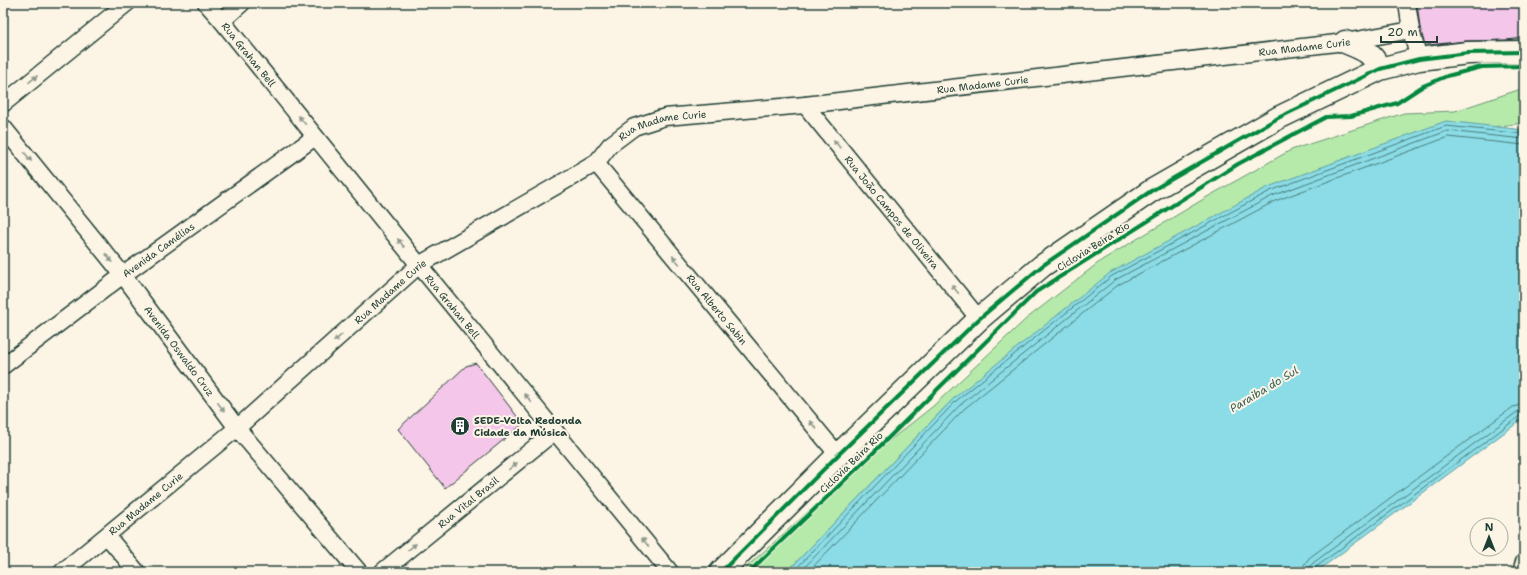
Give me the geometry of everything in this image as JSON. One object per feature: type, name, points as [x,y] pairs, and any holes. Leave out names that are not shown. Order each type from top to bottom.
[{"type":"main road","points":[[1345,42],[1372,55],[1380,69]]},
{"type":"main road","points":[[721,572],[838,455],[979,319],[1042,266],[1151,191],[1278,118],[1380,69],[1419,59],[1468,53],[1524,52]]},
{"type":"street","points":[[3,104],[127,3]]},
{"type":"street","name":"Rua Grahan Bell","points":[[206,3],[670,572]]},
{"type":"street","points":[[222,21],[242,3]]},
{"type":"street","points":[[1408,3],[1411,30],[1419,59]]},
{"type":"street","name":"Rua Madame Curie","points":[[62,572],[237,428],[419,266],[596,163],[610,145],[634,127],[665,117],[806,105],[1345,42],[1411,30]]},
{"type":"street","name":"Rua João Campos de Oliveira","points":[[806,105],[979,319]]},
{"type":"street","name":"Avenida Oswaldo Cruz","points":[[3,127],[123,275],[237,428],[359,572]]},
{"type":"street","name":"Avenida Camélias","points":[[3,366],[123,275],[315,137]]},
{"type":"street","name":"Rua Alberto Sabin","points":[[596,163],[838,455]]},
{"type":"street","name":"Rua Vital Brasil","points":[[382,572],[555,431]]},
{"type":"street","points":[[107,536],[137,572]]},
{"type":"street","points":[[1521,572],[1524,563]]},
{"type":"green space","points":[[1524,88],[1524,123],[1461,131],[954,398],[787,572],[741,572],[870,456],[932,407],[1026,319],[1102,260],[1207,197],[1291,150],[1404,113],[1455,111]]},
{"type":"water","name":"Paraiba do Sul","points":[[1446,121],[1524,130],[1524,418],[1316,572],[787,572],[954,398],[1110,273],[1268,187]]},
{"type":"building","points":[[1417,3],[1524,3],[1524,38],[1466,41],[1428,45],[1424,42],[1420,28]]},
{"type":"building","name":"SEDE-Volta Redonda Cidade da Música","points":[[476,363],[523,424],[445,488],[398,429],[466,366]]},
{"type":"cycle path","name":"Ciclovia Beira Rio","points":[[721,572],[838,455],[979,319],[1042,266],[1151,191],[1278,118],[1380,69],[1419,59],[1468,53],[1524,52]]},
{"type":"cycle path","name":"Ciclovia Beira Rio","points":[[749,572],[870,456],[1036,292],[1238,164],[1326,117],[1351,116],[1397,103],[1423,86],[1447,76],[1482,67],[1524,66]]},
{"type":"place","name":"SEDE-Volta Redonda Cidade da Música","points":[[460,426]]}]
